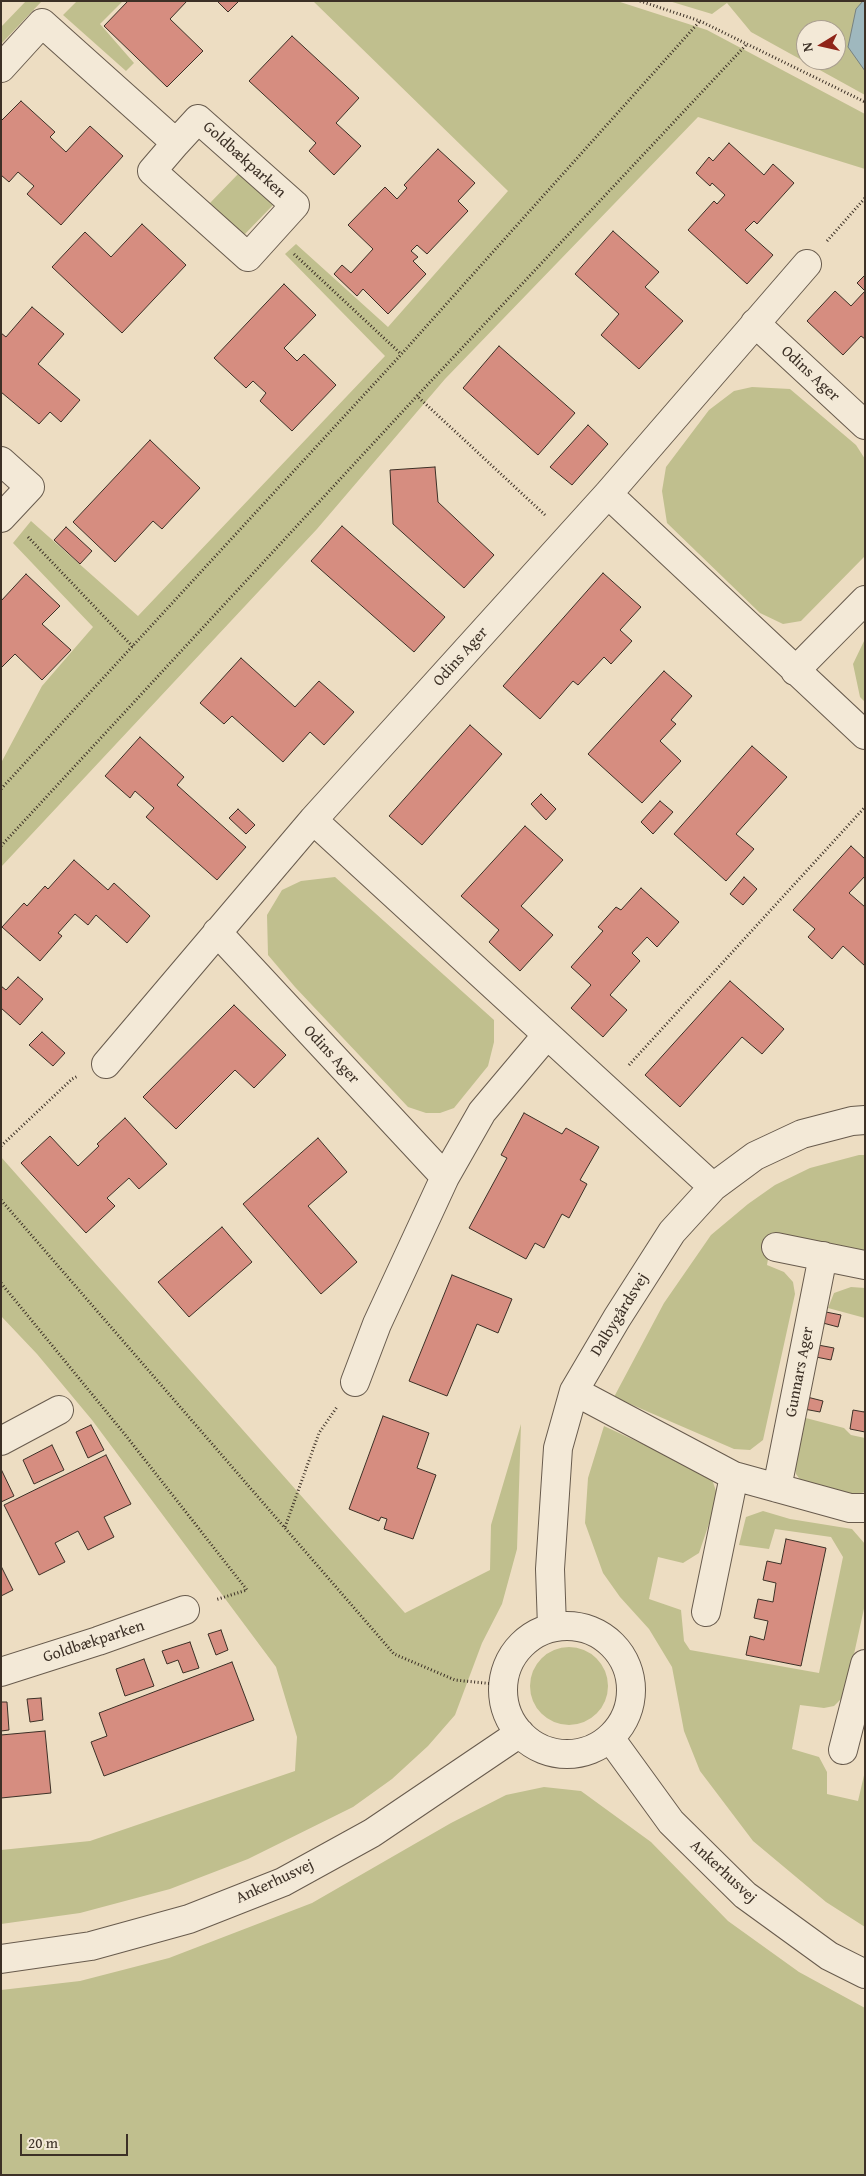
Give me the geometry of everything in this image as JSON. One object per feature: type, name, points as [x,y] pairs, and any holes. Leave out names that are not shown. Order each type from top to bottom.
[{"type":"street","points":[[1,68],[42,23],[176,144]]},
{"type":"street","name":"Goldbækparken","points":[[198,119],[294,205],[248,257],[152,171],[176,144],[198,119]]},
{"type":"street","name":"Odins Ager","points":[[106,1064],[313,820],[608,494],[807,264]]},
{"type":"street","name":"Odins Ager","points":[[755,323],[865,425]]},
{"type":"street","points":[[1,461],[30,487],[3,516]]},
{"type":"street","points":[[608,494],[865,735]]},
{"type":"street","points":[[796,671],[865,600]]},
{"type":"street","points":[[313,820],[546,1036],[713,1187]]},
{"type":"street","name":"Odins Ager","points":[[217,932],[446,1177]]},
{"type":"street","points":[[355,1382],[377,1324],[446,1177],[482,1112],[546,1036]]},
{"type":"street","name":"Dalbygårdsvej","points":[[552,1627],[550,1569],[558,1448],[574,1392],[617,1318],[672,1232],[713,1187],[755,1156],[802,1134],[852,1121],[865,1120]]},
{"type":"street","points":[[776,1247],[865,1266]]},
{"type":"street","name":"Gunnars Ager","points":[[777,1488],[824,1256]]},
{"type":"street","points":[[574,1392],[734,1476],[850,1508],[865,1508]]},
{"type":"street","points":[[1,1442],[59,1410]]},
{"type":"street","points":[[706,1612],[734,1476]]},
{"type":"street","name":"Goldbækparken","points":[[1,1672],[98,1641],[185,1610]]},
{"type":"street","points":[[573,1626],[594,1631],[611,1643],[624,1660],[630,1680],[630,1702],[623,1721],[610,1738],[593,1749],[574,1754],[554,1753],[535,1746],[520,1733],[509,1718],[503,1699],[509,1662],[520,1646],[534,1634],[552,1627],[573,1626]]},
{"type":"street","points":[[843,1750],[865,1664]]},
{"type":"street","name":"Ankerhusvej","points":[[1,1959],[91,1946],[189,1920],[283,1882],[372,1833],[520,1733]]},
{"type":"street","name":"Ankerhusvej","points":[[610,1738],[671,1822],[745,1895],[829,1956],[865,1974]]},
{"type":"path","points":[[640,1],[700,21],[865,102]]},
{"type":"path","points":[[1,790],[402,354],[700,21]]},
{"type":"path","points":[[1,846],[417,396],[747,44]]},
{"type":"path","points":[[807,264],[865,198]]},
{"type":"path","points":[[270,232],[402,354]]},
{"type":"path","points":[[417,396],[569,537]]},
{"type":"path","points":[[3,516],[133,647]]},
{"type":"path","points":[[606,1090],[865,807]]},
{"type":"path","points":[[1,1146],[72,1079],[106,1064]]},
{"type":"path","points":[[1,1200],[394,1654],[455,1680],[504,1685]]},
{"type":"path","points":[[1,1283],[247,1590],[185,1610]]},
{"type":"path","points":[[285,1527],[319,1432],[355,1382]]},
{"type":"shaded area","points":[[26,1],[42,1],[1,44],[1,27]]},
{"type":"shaded area","points":[[77,1],[123,1],[100,24],[134,63],[126,71],[63,15]]},
{"type":"shaded area","points":[[313,1],[617,1],[707,30],[865,114],[865,169],[698,117],[445,379],[317,529],[1,867],[1,763],[42,686],[93,627],[13,543],[31,521],[138,616],[385,356],[285,254],[296,244],[388,327],[508,191]]},
{"type":"shaded area","points":[[669,1],[865,1],[865,95],[820,70],[846,70],[846,20],[796,20],[796,57],[751,32],[727,3],[712,14]]},
{"type":"shaded area","points":[[240,172],[274,204],[244,235],[210,203]]},
{"type":"shaded area","points":[[752,387],[790,389],[856,445],[865,459],[865,556],[801,621],[783,624],[760,613],[667,523],[662,491],[666,467],[709,410],[734,391]]},
{"type":"shaded area","points":[[865,639],[865,702],[860,697],[853,664]]},
{"type":"shaded area","points":[[335,877],[494,1020],[494,1042],[488,1066],[454,1108],[440,1113],[426,1113],[408,1107],[295,987],[268,955],[267,915],[282,890],[301,881]]},
{"type":"shaded area","points":[[865,1155],[865,1254],[772,1234],[767,1265],[784,1272],[793,1282],[795,1294],[763,1440],[750,1450],[734,1449],[614,1397],[664,1303],[711,1235],[748,1204],[775,1185],[810,1168]]},
{"type":"shaded area","points":[[1,1157],[405,1613],[490,1570],[491,1525],[521,1424],[517,1549],[502,1604],[482,1643],[455,1715],[428,1746],[392,1779],[353,1807],[248,1859],[170,1889],[80,1913],[1,1924],[1,1850],[90,1841],[295,1771],[297,1737],[276,1667],[92,1420],[37,1354],[1,1316]]},
{"type":"shaded area","points":[[851,1287],[865,1288],[865,1318],[828,1308],[834,1293]]},
{"type":"shaded area","points":[[802,1417],[844,1428],[851,1435],[865,1438],[865,1492],[857,1494],[816,1492],[804,1485],[796,1474],[795,1464]]},
{"type":"shaded area","points":[[604,1426],[711,1476],[718,1497],[699,1553],[683,1563],[658,1557],[649,1599],[681,1610],[684,1641],[690,1650],[819,1673],[843,1557],[831,1537],[775,1529],[769,1549],[739,1545],[746,1517],[763,1511],[790,1519],[852,1529],[865,1544],[865,1604],[845,1695],[834,1706],[824,1708],[800,1705],[792,1749],[819,1757],[827,1772],[827,1794],[858,1801],[865,1771],[865,1927],[826,1902],[753,1841],[700,1771],[684,1731],[672,1667],[649,1629],[620,1597],[603,1573],[585,1523],[588,1478]]},
{"type":"shaded area","points":[[569,1647],[584,1650],[596,1659],[605,1671],[608,1686],[605,1701],[596,1713],[584,1722],[569,1725],[554,1722],[542,1713],[533,1701],[530,1686],[533,1671],[542,1659],[554,1650]]},
{"type":"shaded area","points":[[544,1787],[581,1791],[651,1842],[728,1921],[799,1972],[865,2008],[865,2175],[1,2175],[1,1990],[80,1981],[169,1958],[312,1903],[451,1823],[506,1795]]},
{"type":"water","points":[[865,1],[865,71],[848,47],[856,9]]},
{"type":"building","points":[[128,1],[187,1],[170,19],[203,51],[167,87],[104,26]]},
{"type":"building","points":[[217,1],[239,1],[228,12]]},
{"type":"building","points":[[292,36],[359,98],[336,123],[361,146],[334,175],[309,151],[316,143],[249,81]]},
{"type":"building","points":[[21,101],[55,132],[50,137],[66,152],[90,126],[123,156],[61,225],[27,194],[34,186],[18,172],[9,182],[1,175],[1,121]]},
{"type":"building","points":[[729,143],[764,175],[773,164],[794,183],[757,224],[754,221],[745,230],[773,255],[747,284],[688,230],[714,201],[717,204],[725,195],[712,183],[710,186],[696,173],[709,157],[713,161]]},
{"type":"building","points":[[438,149],[475,183],[458,201],[468,211],[427,254],[417,245],[411,251],[418,257],[413,261],[426,274],[388,314],[363,289],[357,296],[334,274],[342,265],[351,273],[373,249],[348,225],[385,187],[397,199],[407,188],[404,185]]},
{"type":"building","points":[[142,224],[186,265],[122,333],[52,267],[85,232],[111,257]]},
{"type":"building","points":[[613,231],[659,272],[645,287],[683,321],[639,369],[601,335],[619,314],[575,274]]},
{"type":"building","points":[[865,275],[865,291],[857,283]]},
{"type":"building","points":[[284,284],[316,315],[284,348],[297,361],[304,354],[336,385],[292,431],[260,401],[266,393],[253,381],[246,388],[214,358]]},
{"type":"building","points":[[835,291],[851,306],[865,291],[865,339],[861,336],[843,355],[807,321]]},
{"type":"building","points":[[32,307],[64,334],[38,364],[80,400],[61,422],[50,412],[39,424],[1,392],[1,333],[6,337]]},
{"type":"building","points":[[499,346],[575,413],[538,455],[463,388]]},
{"type":"building","points":[[588,425],[608,444],[572,485],[550,467]]},
{"type":"building","points":[[150,440],[200,488],[162,529],[153,521],[115,562],[73,522]]},
{"type":"building","points":[[435,467],[438,502],[494,555],[464,588],[393,524],[390,470]]},
{"type":"building","points":[[342,526],[445,617],[414,652],[311,561]]},
{"type":"building","points":[[66,527],[92,551],[80,564],[54,540]]},
{"type":"building","points":[[603,573],[641,607],[620,630],[632,641],[611,664],[604,657],[578,685],[573,681],[540,719],[503,686]]},
{"type":"building","points":[[26,574],[60,606],[42,624],[71,650],[42,680],[15,654],[1,668],[1,601]]},
{"type":"building","points":[[241,658],[295,707],[319,681],[354,712],[324,745],[310,732],[283,762],[232,716],[224,724],[200,703]]},
{"type":"building","points":[[664,671],[692,696],[671,720],[676,724],[660,741],[681,761],[642,803],[588,754]]},
{"type":"building","points":[[470,725],[502,754],[422,845],[389,816]]},
{"type":"building","points":[[140,737],[184,777],[177,785],[246,847],[217,880],[146,817],[154,808],[135,791],[130,798],[105,776]]},
{"type":"building","points":[[752,746],[787,777],[736,834],[754,849],[726,881],[674,834]]},
{"type":"building","points":[[541,794],[556,809],[546,820],[531,804]]},
{"type":"building","points":[[660,801],[673,812],[653,834],[641,822]]},
{"type":"building","points":[[238,809],[255,825],[246,834],[229,818]]},
{"type":"building","points":[[525,826],[563,860],[521,906],[553,935],[520,971],[489,942],[499,930],[461,896]]},
{"type":"building","points":[[851,846],[865,859],[865,876],[849,893],[865,907],[865,966],[843,946],[832,959],[808,937],[815,929],[793,910]]},
{"type":"building","points":[[74,860],[108,890],[114,883],[150,916],[127,943],[96,915],[88,925],[75,914],[58,933],[62,936],[40,961],[2,927],[24,903],[27,906],[45,886],[48,889]]},
{"type":"building","points":[[744,877],[757,889],[743,905],[730,894]]},
{"type":"building","points":[[641,888],[679,922],[657,947],[647,937],[632,953],[640,961],[610,995],[627,1010],[603,1037],[571,1008],[591,985],[571,967],[603,931],[598,927],[616,907],[621,910]]},
{"type":"building","points":[[18,977],[43,999],[20,1025],[1,1008],[1,986],[6,990]]},
{"type":"building","points":[[730,981],[784,1029],[762,1054],[742,1037],[680,1107],[645,1075]]},
{"type":"building","points":[[234,1005],[286,1055],[254,1088],[235,1070],[176,1129],[143,1097]]},
{"type":"building","points":[[42,1032],[65,1053],[53,1066],[29,1045]]},
{"type":"building","points":[[524,1113],[562,1134],[566,1128],[599,1147],[580,1180],[587,1184],[569,1218],[562,1214],[544,1248],[535,1243],[526,1259],[469,1228],[507,1158],[501,1155]]},
{"type":"building","points":[[125,1118],[167,1164],[139,1189],[129,1178],[107,1198],[115,1206],[86,1233],[21,1163],[50,1136],[78,1166],[99,1146],[97,1144]]},
{"type":"building","points":[[318,1138],[347,1172],[308,1206],[357,1262],[321,1294],[243,1204]]},
{"type":"building","points":[[222,1227],[252,1262],[189,1317],[158,1282]]},
{"type":"building","points":[[452,1275],[512,1299],[498,1333],[477,1324],[447,1396],[409,1381]]},
{"type":"building","points":[[826,1312],[841,1315],[838,1327],[823,1323]]},
{"type":"building","points":[[818,1345],[834,1348],[831,1360],[816,1357]]},
{"type":"building","points":[[807,1397],[823,1401],[820,1412],[804,1409]]},
{"type":"building","points":[[865,1409],[865,1432],[850,1429],[853,1410],[864,1412]]},
{"type":"building","points":[[383,1416],[429,1433],[417,1468],[436,1475],[413,1539],[384,1529],[387,1519],[381,1517],[379,1521],[349,1509]]},
{"type":"building","points":[[91,1425],[104,1450],[88,1458],[76,1432]]},
{"type":"building","points":[[52,1445],[64,1470],[34,1484],[23,1460]]},
{"type":"building","points":[[106,1455],[131,1504],[104,1517],[114,1537],[88,1550],[78,1531],[55,1543],[65,1562],[39,1575],[4,1505]]},
{"type":"building","points":[[1,1469],[14,1496],[1,1502]]},
{"type":"building","points":[[786,1539],[826,1548],[801,1666],[746,1655],[750,1636],[764,1640],[768,1621],[754,1618],[758,1599],[773,1602],[776,1583],[763,1580],[767,1561],[781,1564]]},
{"type":"building","points":[[1,1566],[13,1590],[1,1596]]},
{"type":"building","points":[[221,1630],[228,1650],[216,1655],[208,1634]]},
{"type":"building","points":[[190,1642],[199,1668],[183,1673],[178,1660],[167,1664],[162,1651]]},
{"type":"building","points":[[144,1659],[154,1686],[125,1696],[116,1669]]},
{"type":"building","points":[[232,1662],[254,1720],[104,1776],[91,1742],[107,1736],[99,1713]]},
{"type":"building","points":[[41,1698],[43,1720],[30,1722],[27,1699]]},
{"type":"building","points":[[1,1702],[7,1702],[9,1730],[1,1731]]},
{"type":"building","points":[[45,1731],[51,1793],[1,1798],[1,1735]]}]
